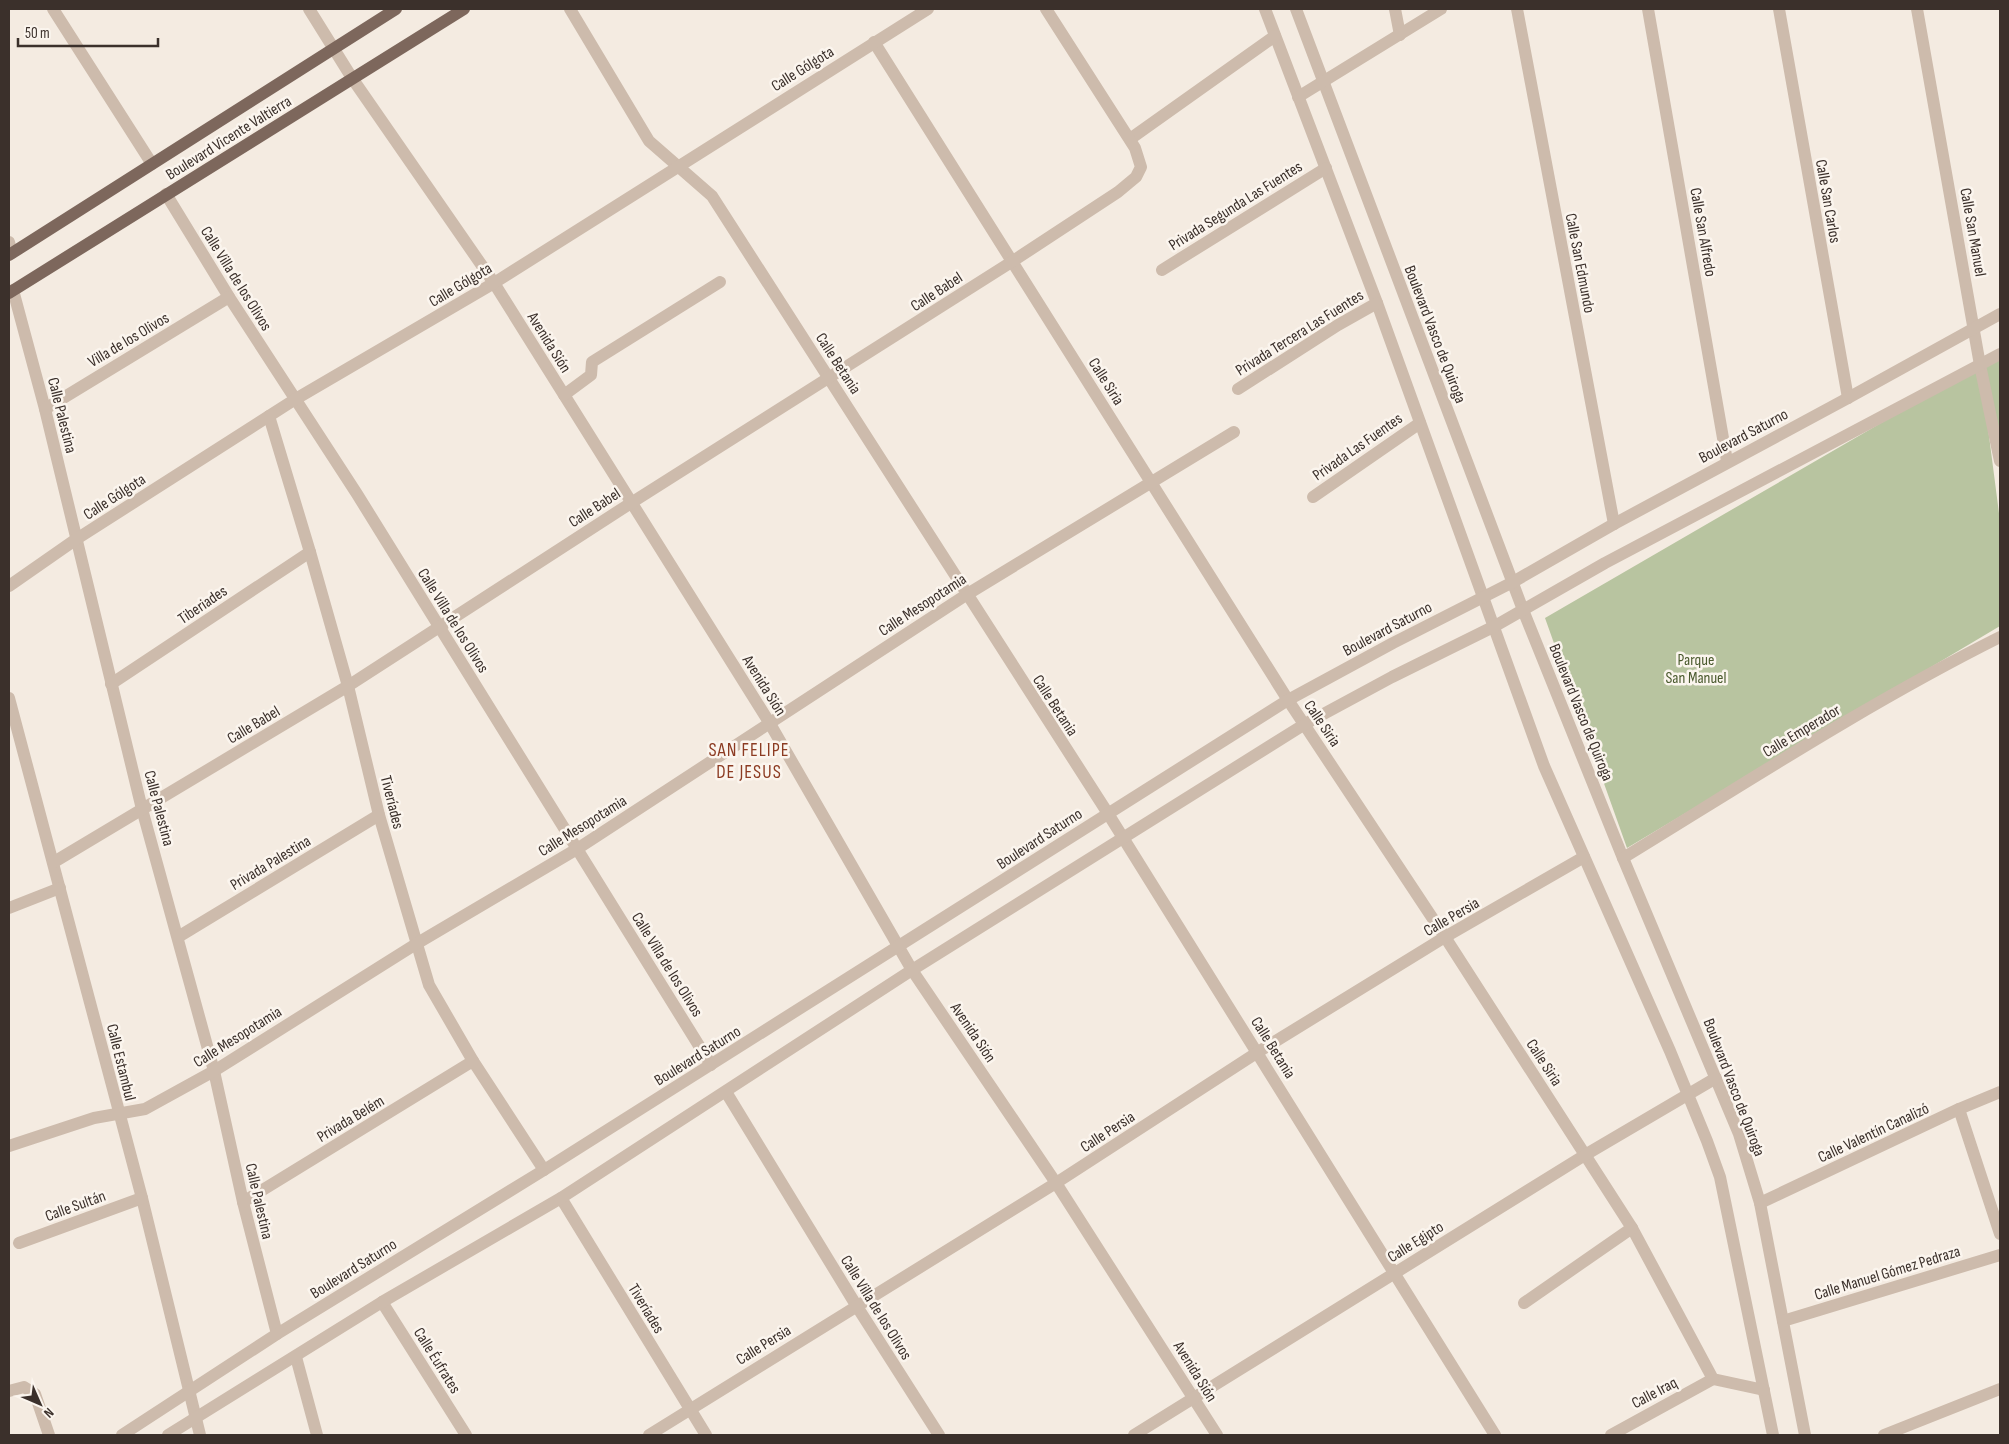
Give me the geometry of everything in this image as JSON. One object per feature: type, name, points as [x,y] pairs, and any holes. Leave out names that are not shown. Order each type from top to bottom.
[{"type":"main road","name":"Boulevard Vicente Valtierra","points":[[10,250],[152,164],[396,9]]},
{"type":"main road","name":"Boulevard Vicente Valtierra","points":[[11,291],[464,9]]},
{"type":"street","points":[[53,9],[152,164]]},
{"type":"street","name":"Avenida Sión","points":[[309,9],[352,78],[494,283],[769,722],[912,970],[1056,1183],[1218,1435]]},
{"type":"street","name":"Calle Betania","points":[[570,9],[649,141],[712,196],[1107,812],[1495,1435]]},
{"type":"street","name":"Calle Gólgota","points":[[9,586],[75,540],[294,400],[494,283],[678,165],[928,9]]},
{"type":"street","points":[[1046,9],[1130,139],[1275,36]]},
{"type":"street","points":[[1265,9],[1377,303],[1484,595],[1544,766],[1688,1094],[1720,1177],[1773,1435]]},
{"type":"street","name":"Boulevard Vasco de Quiroga","points":[[1296,9],[1523,610],[1623,858],[1739,1134],[1760,1203],[1805,1435]]},
{"type":"street","points":[[1395,9],[1400,35]]},
{"type":"street","points":[[1298,96],[1441,9]]},
{"type":"street","name":"Calle San Edmundo","points":[[1517,9],[1614,524]]},
{"type":"street","name":"Calle San Alfredo","points":[[1648,9],[1727,461]]},
{"type":"street","name":"Calle San Carlos","points":[[1779,9],[1848,398]]},
{"type":"street","name":"Calle San Manuel","points":[[1917,9],[1980,365],[2000,461]]},
{"type":"street","name":"Calle Siria","points":[[874,42],[1288,700],[1445,937],[1632,1228],[1713,1379]]},
{"type":"street","name":"Calle Babel","points":[[54,862],[348,686],[438,626],[1013,261],[1118,192],[1136,177],[1142,167],[1130,139]]},
{"type":"street","name":"Privada Segunda Las Fuentes","points":[[1162,270],[1326,168]]},
{"type":"street","name":"Calle Villa de los Olivos","points":[[166,194],[228,298],[357,494],[711,1065]]},
{"type":"street","points":[[564,395],[591,375],[592,362],[720,282]]},
{"type":"street","name":"Calle Palestina","points":[[11,291],[45,409],[75,540],[142,808],[214,1070],[243,1202],[277,1334]]},
{"type":"street","name":"Villa de los Olivos","points":[[45,409],[228,298]]},
{"type":"street","name":"Privada Tercera Las Fuentes","points":[[1238,390],[1338,325],[1377,303]]},
{"type":"street","name":"Boulevard Saturno","points":[[122,1435],[277,1334],[544,1170],[899,947],[1107,812],[1288,700],[1484,595],[1513,582],[1727,461],[1848,398],[2000,314]]},
{"type":"street","points":[[168,1435],[382,1302],[561,1198],[912,970],[1121,837],[1305,724],[1494,626],[1614,558],[2000,354]]},
{"type":"street","name":"Tiveríades","points":[[269,416],[348,686],[379,815],[429,985],[473,1061],[544,1170]]},
{"type":"street","name":"Privada Las Fuentes","points":[[1313,497],[1420,423]]},
{"type":"street","name":"Calle Mesopotamia","points":[[9,1146],[94,1118],[145,1109],[214,1070],[416,944],[577,849],[966,594],[1234,432]]},
{"type":"street","name":"Tiberiades","points":[[111,684],[310,552]]},
{"type":"street","name":"Calle Emperador","points":[[1623,858],[1813,741],[2000,637]]},
{"type":"street","name":"Calle Estambul","points":[[9,698],[142,1198],[200,1435]]},
{"type":"street","name":"Privada Palestina","points":[[178,938],[379,815]]},
{"type":"street","name":"Calle Persia","points":[[649,1435],[856,1305],[1056,1183],[1258,1052],[1445,937],[1584,857]]},
{"type":"street","points":[[9,908],[60,888]]},
{"type":"street","name":"Privada Belém","points":[[243,1202],[473,1061]]},
{"type":"street","name":"Calle Egipto","points":[[1134,1435],[1585,1155],[1716,1078]]},
{"type":"street","name":"Calle Villa de los Olivos","points":[[726,1092],[856,1305],[939,1435]]},
{"type":"street","name":"Calle Valentín Canalizó","points":[[1760,1203],[1959,1109],[2000,1092]]},
{"type":"street","points":[[1959,1109],[2000,1234]]},
{"type":"street","name":"Calle Sultán","points":[[19,1243],[142,1198]]},
{"type":"street","name":"Tiveríades","points":[[561,1198],[706,1435]]},
{"type":"street","points":[[1524,1303],[1632,1228]]},
{"type":"street","name":"Calle Manuel Gómez Pedraza","points":[[1783,1321],[2000,1255]]},
{"type":"street","name":"Calle Éufrates","points":[[382,1302],[466,1435]]},
{"type":"street","points":[[296,1357],[317,1435]]},
{"type":"street","points":[[1713,1379],[1764,1390]]},
{"type":"street","name":"Calle Iraq","points":[[1611,1435],[1713,1379]]},
{"type":"street","points":[[9,1391],[24,1387],[35,1394],[50,1435]]},
{"type":"street","points":[[1884,1435],[2000,1389]]},
{"type":"green space","name":"Parque San Manuel","points":[[2000,354],[2000,461],[1981,374],[2000,521],[2000,626],[1627,848],[1545,618]]},
{"type":"district","name":"SAN FELIPE DE JESUS","points":[[749,760]]}]
